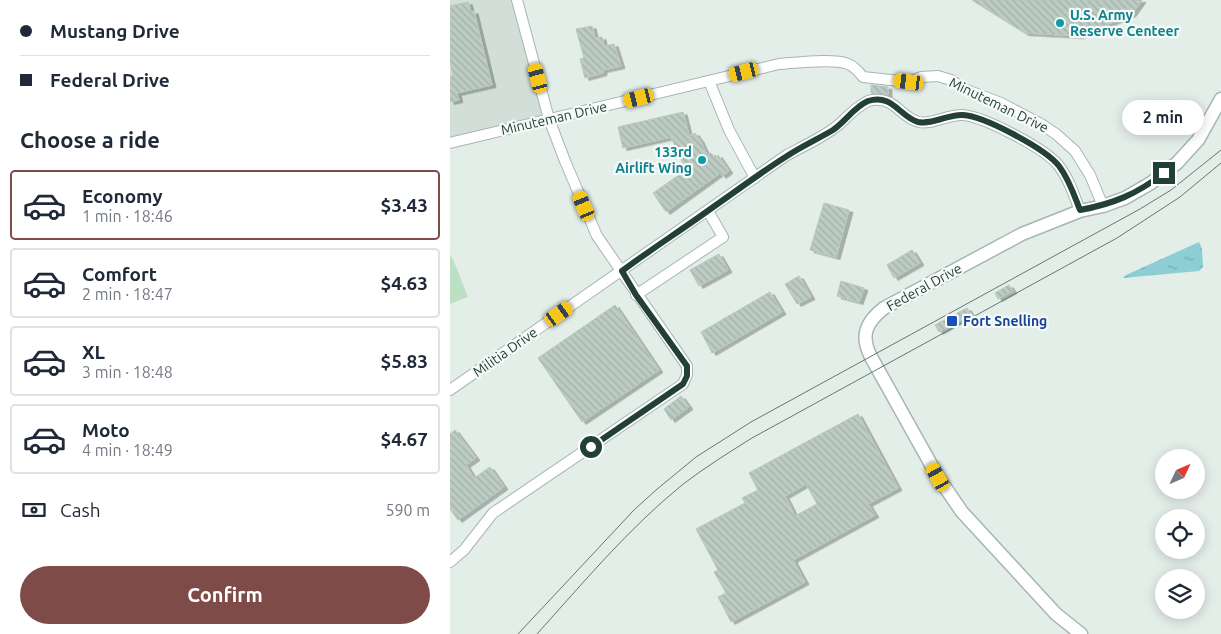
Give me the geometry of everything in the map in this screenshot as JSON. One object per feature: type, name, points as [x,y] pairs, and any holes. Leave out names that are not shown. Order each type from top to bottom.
[{"type":"street","points":[[450,562],[464,550],[493,513],[683,384],[687,376],[687,366],[636,295],[622,271],[597,236],[564,161],[549,119],[518,0]]},
{"type":"street","name":"Minuteman Drive","points":[[450,143],[779,64],[827,61],[847,64],[857,70],[863,77],[909,82],[921,77],[938,76],[951,80],[964,89],[1000,103],[1056,134],[1075,151],[1090,175],[1103,206]]},
{"type":"street","points":[[709,80],[729,130],[755,178]]},
{"type":"street","name":"Federal Drive","points":[[1079,634],[1056,614],[951,498],[867,350],[865,340],[867,328],[875,315],[884,308],[1022,234],[1080,210],[1103,206],[1125,198],[1151,183],[1176,163],[1198,140],[1221,99]]},
{"type":"street","name":"Militia Drive","points":[[450,390],[787,156],[834,129],[861,105],[871,100],[893,103],[906,116],[918,122],[954,115],[977,118],[1038,148],[1059,165],[1070,185],[1080,210]]},
{"type":"street","points":[[636,295],[723,237],[708,211]]},
{"type":"shaded area","points":[[450,0],[517,0],[549,119],[450,142]]},
{"type":"green space","points":[[450,255],[468,297],[450,304]]},
{"type":"water","points":[[1199,242],[1202,249],[1203,267],[1199,271],[1123,278],[1126,275]]},
{"type":"building","name":"U.S. Army Reserve Centeer","points":[[972,0],[1142,0],[1132,14],[1080,36],[1025,33]]},
{"type":"building","points":[[468,2],[471,12],[474,11],[492,85],[457,93],[459,100],[450,102],[450,76],[453,76],[450,62],[450,6]]},
{"type":"building","points":[[592,26],[595,38],[602,37],[604,46],[614,44],[621,66],[603,70],[603,73],[585,78],[580,59],[584,58],[576,29]]},
{"type":"building","points":[[871,85],[888,87],[888,95],[871,93]]},
{"type":"building","name":"133rd Airlift Wing","points":[[683,112],[689,136],[695,133],[707,155],[711,153],[715,158],[718,155],[729,171],[722,176],[720,173],[666,212],[653,193],[686,170],[671,137],[623,148],[618,127]]},
{"type":"building","points":[[824,203],[849,210],[836,257],[810,250]]},
{"type":"building","points":[[912,250],[920,263],[894,278],[887,265]]},
{"type":"building","points":[[719,254],[728,270],[699,286],[690,270]]},
{"type":"building","points":[[799,276],[811,297],[797,304],[785,284]]},
{"type":"building","points":[[841,281],[864,288],[859,302],[837,296]]},
{"type":"building","points":[[1009,285],[1013,291],[998,299],[995,293]]},
{"type":"building","points":[[770,292],[782,312],[712,353],[701,332]]},
{"type":"building","points":[[615,305],[659,370],[582,422],[538,358]]},
{"type":"building","points":[[967,308],[971,314],[939,332],[935,325]]},
{"type":"building","points":[[681,396],[689,407],[671,420],[664,409]]},
{"type":"building","points":[[858,414],[898,488],[868,504],[875,515],[793,560],[805,582],[731,622],[718,597],[726,593],[714,572],[718,570],[696,529],[745,503],[742,498],[758,490],[749,473]],"holes":[[[806,484],[817,504],[795,516],[785,496]]]},
{"type":"building","points":[[455,430],[476,458],[466,465],[474,478],[490,467],[504,487],[458,520],[450,509],[450,434]]},
{"type":"tram line","points":[[518,634],[634,510],[696,457],[751,422],[1140,209],[1171,190],[1221,150]]},
{"type":"tram line","points":[[537,634],[643,520],[682,485],[707,467],[752,438],[1117,238],[1180,197],[1221,163]]},
{"type":"place","name":"U.S. Army Reserve Centeer","points":[[1060,23]]},
{"type":"place","name":"133rd Airlift Wing","points":[[702,160]]},
{"type":"place","name":"Fort Snelling","points":[[952,321]]},
{"type":"route","points":[[591,447],[683,384],[687,376],[687,366],[636,295],[622,271],[787,156],[834,129],[861,105],[871,100],[893,103],[906,116],[918,122],[954,115],[965,115],[977,118],[1022,139],[1038,148],[1059,165],[1070,185],[1080,210],[1103,206],[1125,198],[1164,173]]}]
